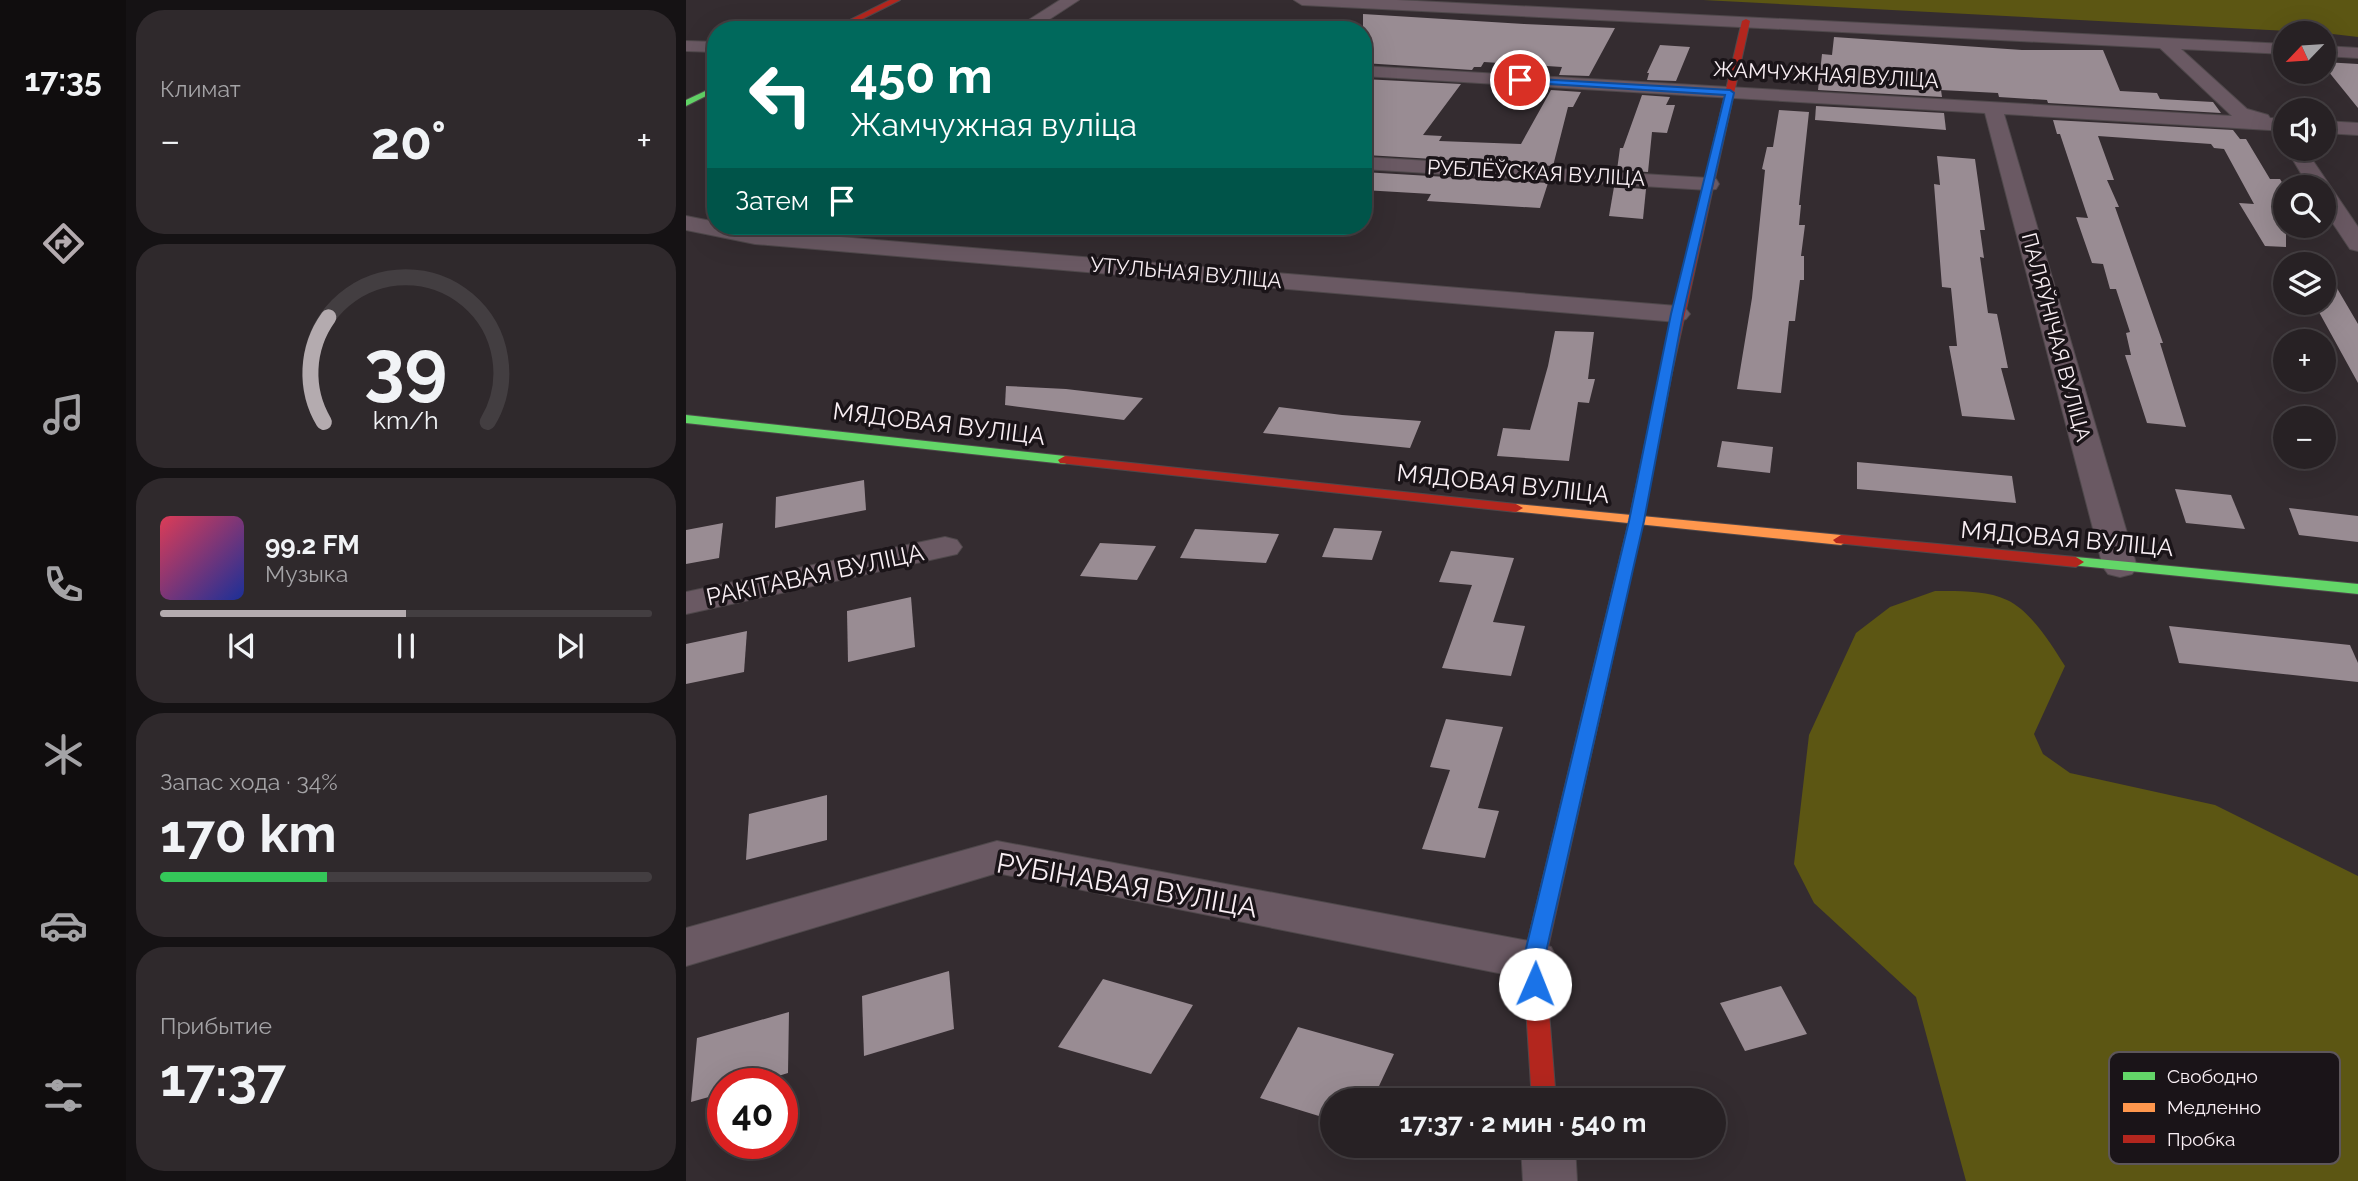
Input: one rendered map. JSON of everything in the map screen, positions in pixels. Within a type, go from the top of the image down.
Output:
[{"type":"street","points":[[853,21],[896,0]]},
{"type":"street","points":[[1036,21],[1071,0]]},
{"type":"street","points":[[1302,0],[2273,48]]},
{"type":"street","points":[[1543,1088],[1534,961],[1636,521],[1677,314],[1746,21]]},
{"type":"street","points":[[2164,42],[2240,113],[2273,125]]},
{"type":"street","points":[[686,46],[707,47]]},
{"type":"street","points":[[2336,52],[2358,53]]},
{"type":"street","name":"ЖАМЧУЖНАЯ ВУЛІЦА","points":[[1372,72],[2273,127]]},
{"type":"street","points":[[686,103],[707,92]]},
{"type":"street","name":"ПАЛЯЎНІЧАЯ ВУЛІЦА","points":[[1993,108],[2119,567]]},
{"type":"street","points":[[2336,128],[2358,129]]},
{"type":"street","name":"РУБЛЁЎСКАЯ ВУЛІЦА","points":[[1372,164],[1708,184]]},
{"type":"street","points":[[2336,210],[2358,243]]},
{"type":"street","name":"УТУЛЬНАЯ ВУЛІЦА","points":[[747,235],[1677,314]]},
{"type":"street","name":"МЯДОВАЯ ВУЛІЦА","points":[[686,418],[1636,521],[2358,589]]},
{"type":"street","name":"РАКІТАВАЯ ВУЛІЦА","points":[[686,603],[945,547]]},
{"type":"street","name":"РУБІНАВАЯ ВУЛІЦА","points":[[686,947],[996,857],[1534,961]]},
{"type":"street","points":[[1549,1158],[1550,1181]]},
{"type":"shaded area","points":[[1703,0],[2358,0],[2358,37],[2336,34],[2336,21],[2273,21],[2273,30]]},
{"type":"shaded area","points":[[1935,591],[1981,593],[2016,605],[2047,638],[2065,666],[2034,734],[2043,754],[2070,773],[2215,805],[2358,876],[2358,1181],[1966,1181],[1916,997],[1814,903],[1794,864],[1809,735],[1856,633],[1890,607]]},
{"type":"building","points":[[1363,14],[1615,28],[1589,76],[1559,75],[1562,67],[1484,62],[1481,67],[1474,67],[1472,70],[1372,64],[1372,21],[1363,21]]},
{"type":"building","points":[[1834,37],[2022,50],[2103,50],[2120,91],[2157,93],[2160,99],[2213,102],[2221,113],[2048,103],[2047,100],[1999,97],[1998,93],[1941,90],[1942,97],[1818,90],[1822,54],[1832,55]]},
{"type":"building","points":[[1660,45],[1690,47],[1676,81],[1647,80],[1647,73]]},
{"type":"building","points":[[2336,63],[2358,64],[2358,108],[2336,81]]},
{"type":"building","points":[[1372,79],[1461,84],[1423,135],[1442,136],[1439,141],[1521,144],[1551,90],[1581,92],[1573,107],[1568,107],[1553,166],[1372,155]]},
{"type":"building","points":[[1642,95],[1670,97],[1666,105],[1675,105],[1667,133],[1652,132],[1648,172],[1617,170],[1620,148],[1623,148]]},
{"type":"building","points":[[1816,106],[1944,113],[1946,130],[1815,120]]},
{"type":"building","points":[[1779,110],[1809,112],[1799,205],[1799,225],[1805,225],[1801,256],[1804,256],[1804,280],[1800,280],[1795,321],[1789,321],[1781,393],[1737,389],[1752,298],[1765,170],[1762,169],[1767,147],[1773,147]]},
{"type":"building","points":[[2053,120],[2233,130],[2240,139],[2246,139],[2270,179],[2273,179],[2273,238],[2286,238],[2286,247],[2265,246],[2239,203],[2254,204],[2224,149],[2214,148],[2211,144],[2098,136],[2114,180],[2107,180],[2119,207],[2115,207],[2163,343],[2160,343],[2186,427],[2147,423],[2125,355],[2131,355],[2126,333],[2130,332],[2116,289],[2110,289],[2103,264],[2092,263],[2076,217],[2088,218],[2060,134],[2057,134]]},
{"type":"building","points":[[1937,156],[1975,159],[1985,230],[1980,230],[1984,258],[1980,257],[1988,313],[1997,314],[2008,368],[2001,368],[2015,420],[1962,416],[1949,346],[1957,346],[1951,288],[1942,287],[1934,184],[1940,185]]},
{"type":"building","points":[[1372,173],[1548,183],[1540,208],[1427,201],[1431,194],[1372,191]]},
{"type":"building","points":[[1614,187],[1646,189],[1643,219],[1609,216]]},
{"type":"building","points":[[2336,286],[2358,324],[2358,383],[2336,343],[2336,329],[2328,329],[2321,315],[2336,315]]},
{"type":"building","points":[[1555,331],[1594,332],[1588,379],[1595,379],[1589,403],[1578,402],[1569,461],[1497,456],[1503,428],[1530,430]]},
{"type":"building","points":[[1006,386],[1066,389],[1143,398],[1124,420],[1005,405]]},
{"type":"building","points":[[1279,407],[1421,421],[1410,448],[1263,433]]},
{"type":"building","points":[[1722,441],[1773,447],[1770,473],[1717,467]]},
{"type":"building","points":[[1857,462],[2012,476],[2016,503],[1857,489]]},
{"type":"building","points":[[864,480],[866,510],[775,528],[776,497]]},
{"type":"building","points":[[2175,489],[2231,495],[2245,529],[2186,523]]},
{"type":"building","points":[[2289,508],[2358,516],[2358,542],[2299,535]]},
{"type":"building","points":[[723,523],[719,558],[686,564],[686,530]]},
{"type":"building","points":[[1334,528],[1382,531],[1372,560],[1322,557]]},
{"type":"building","points":[[1195,529],[1279,534],[1266,563],[1180,558]]},
{"type":"building","points":[[1100,543],[1156,546],[1137,580],[1080,576]]},
{"type":"building","points":[[1451,551],[1514,558],[1493,622],[1525,626],[1511,676],[1442,668],[1472,585],[1439,582]]},
{"type":"building","points":[[911,597],[915,647],[848,662],[847,611]]},
{"type":"building","points":[[2169,626],[2350,645],[2358,663],[2358,682],[2179,663]]},
{"type":"building","points":[[747,631],[744,672],[686,684],[686,644]]},
{"type":"building","points":[[1446,719],[1503,727],[1478,808],[1499,811],[1485,858],[1422,849],[1450,770],[1430,767]]},
{"type":"building","points":[[827,795],[827,840],[746,860],[749,814]]},
{"type":"building","points":[[949,971],[954,1029],[864,1056],[862,996]]},
{"type":"building","points":[[1103,979],[1193,1005],[1151,1074],[1058,1047]]},
{"type":"building","points":[[1781,986],[1807,1034],[1745,1051],[1720,1003]]},
{"type":"building","points":[[789,1012],[788,1068],[707,1068],[707,1098],[691,1102],[697,1038]]},
{"type":"building","points":[[1298,1027],[1394,1054],[1378,1088],[1320,1088],[1320,1116],[1260,1098]]},
{"type":"traffic: fast","points":[[686,103],[707,92]]},
{"type":"traffic: fast","points":[[1590,719],[1636,521],[1665,377]]},
{"type":"traffic: fast","points":[[686,419],[1065,460]]},
{"type":"traffic: fast","points":[[2076,562],[2358,589]]},
{"type":"traffic: slow","points":[[1516,508],[1841,540]]},
{"type":"traffic: jam","points":[[853,21],[896,0]]},
{"type":"traffic: jam","points":[[1665,377],[1746,21]]},
{"type":"traffic: jam","points":[[1065,460],[1516,508]]},
{"type":"traffic: jam","points":[[1841,540],[2076,562]]},
{"type":"traffic: jam","points":[[1543,1088],[1534,961],[1590,719]]},
{"type":"route","points":[[1520,80],[1730,93],[1677,314],[1636,521],[1534,961],[1535,984]]}]
